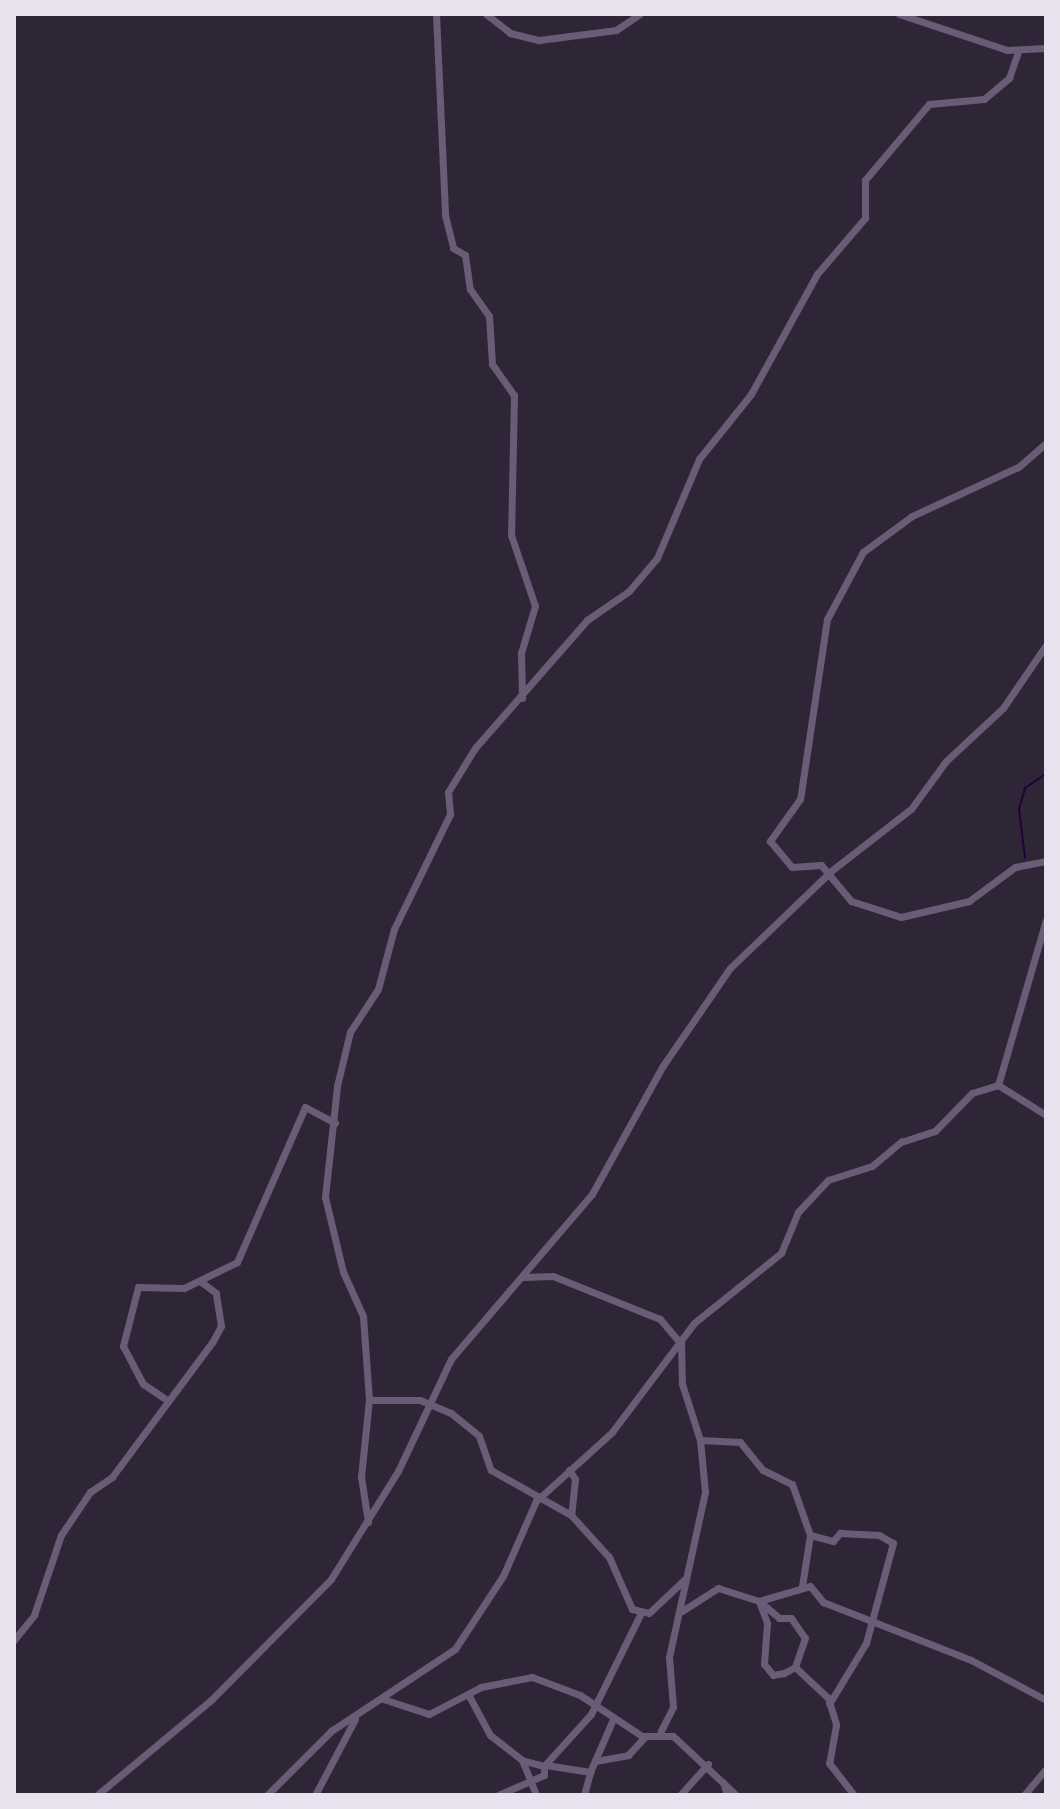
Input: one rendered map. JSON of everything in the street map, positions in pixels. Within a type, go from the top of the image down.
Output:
[{"type":"street","points":[[436,14],[445,215],[452,246],[467,262],[468,286],[489,316],[492,364],[514,395],[511,535],[535,606],[521,653],[522,698]]},
{"type":"street","points":[[486,14],[510,33],[539,40],[611,32],[640,14]]},
{"type":"street","points":[[899,14],[1018,52],[1046,48]]},
{"type":"street","points":[[368,1522],[361,1477],[369,1400],[363,1316],[343,1272],[325,1197],[350,1032],[378,989],[394,929],[450,814],[448,792],[475,748],[522,698],[587,620],[629,591],[659,555],[699,459],[751,394],[817,274],[865,218],[865,180],[929,104],[984,99],[1009,78],[1018,52]]},
{"type":"street","points":[[1046,443],[1018,467],[885,532],[836,594],[800,799],[770,841],[795,869],[815,864],[831,871],[851,901],[870,901],[876,914],[901,917],[969,901],[1015,867],[1046,861]]},
{"type":"street","points":[[97,1795],[162,1744],[310,1603],[368,1522],[466,1337],[522,1277],[599,1185],[662,1067],[730,968],[831,871],[911,809],[946,761],[1003,708],[1046,645]]},
{"type":"street","points":[[998,1085],[1046,920]]},
{"type":"street","points":[[267,1795],[300,1758],[455,1649],[503,1576],[539,1497],[612,1432],[694,1323],[781,1253],[798,1212],[828,1180],[872,1166],[901,1142],[935,1131],[972,1093],[998,1085],[1046,1115]]},
{"type":"street","points":[[164,1398],[143,1384],[123,1346],[138,1287],[184,1288],[237,1262],[305,1107],[335,1123]]},
{"type":"street","points":[[522,1277],[553,1276],[660,1319],[681,1344],[682,1384],[700,1440],[705,1492],[685,1579],[682,1611],[669,1657],[673,1707],[661,1731],[645,1737],[628,1755],[595,1761]]},
{"type":"street","points":[[14,1640],[34,1615],[61,1535],[221,1326],[216,1293],[200,1281]]},
{"type":"street","points":[[369,1400],[430,1401],[479,1436],[491,1470],[571,1515],[609,1557],[614,1581],[640,1615]]},
{"type":"street","points":[[700,1440],[740,1442],[763,1470],[788,1479],[810,1535],[802,1586]]},
{"type":"street","points":[[569,1470],[575,1479],[571,1515]]},
{"type":"street","points":[[810,1535],[891,1538],[873,1620],[829,1704]]},
{"type":"street","points":[[498,1795],[535,1780],[596,1705],[640,1615],[685,1579]]},
{"type":"street","points":[[759,1601],[802,1586],[1046,1700]]},
{"type":"street","points":[[682,1611],[718,1588],[759,1601],[801,1630],[795,1667]]},
{"type":"street","points":[[759,1601],[766,1670],[773,1675],[795,1667]]},
{"type":"street","points":[[795,1667],[829,1704],[836,1725],[829,1763],[852,1794]]},
{"type":"street","points":[[383,1699],[429,1714],[468,1694],[532,1677],[596,1705],[613,1719],[645,1737]]},
{"type":"street","points":[[468,1694],[490,1735],[522,1760],[535,1780],[536,1795]]},
{"type":"street","points":[[315,1795],[356,1717]]},
{"type":"street","points":[[584,1795],[587,1775],[613,1719]]},
{"type":"street","points":[[661,1731],[708,1764],[736,1795]]},
{"type":"street","points":[[522,1760],[587,1775]]},
{"type":"street","points":[[680,1795],[708,1764]]},
{"type":"street","points":[[1024,1795],[1046,1769]]},
{"type":"street","points":[[723,1782],[727,1795]]},
{"type":"waterway","points":[[1025,858],[1019,809],[1025,788],[1046,774]]}]
